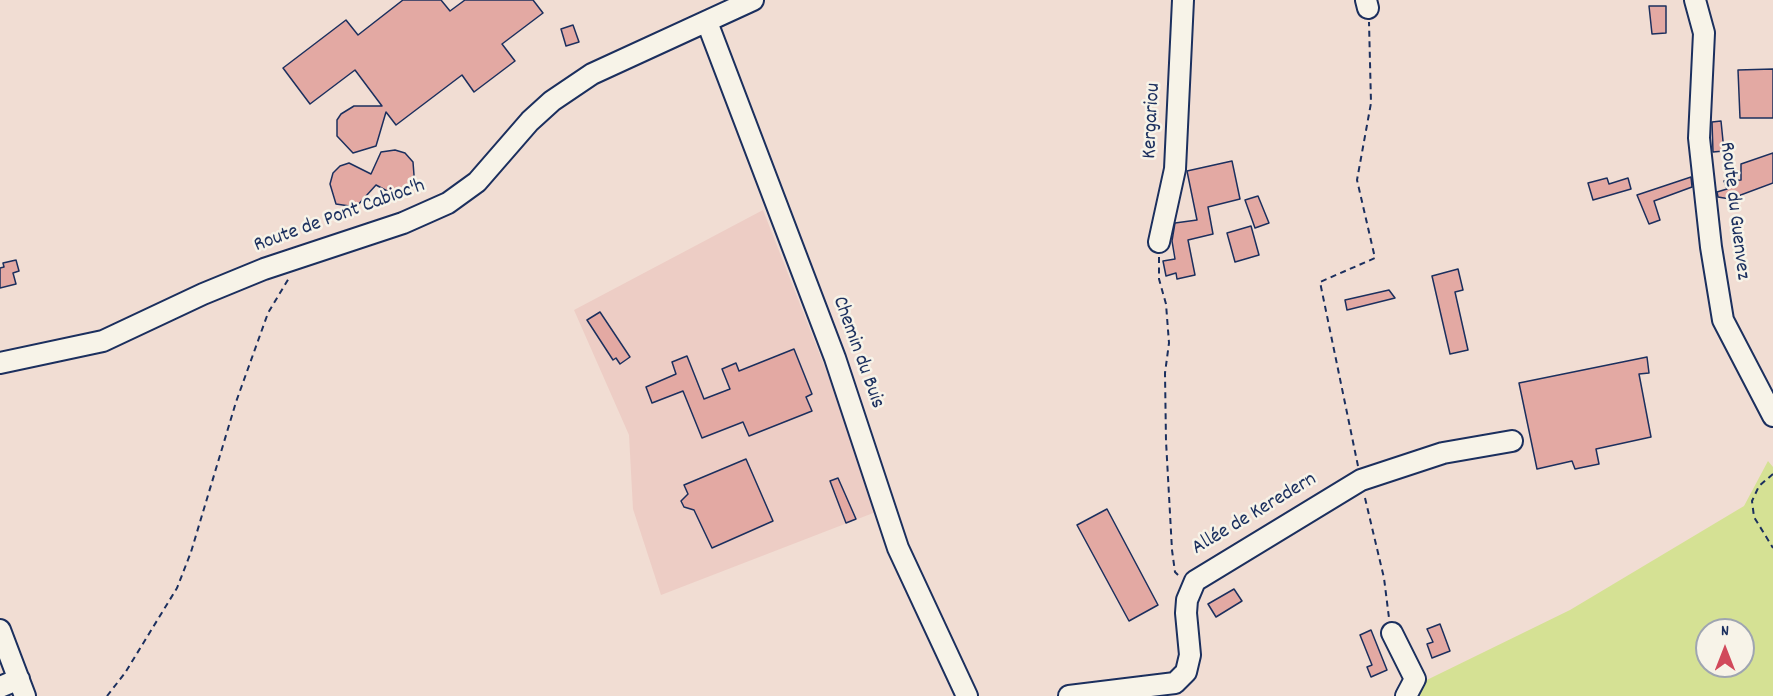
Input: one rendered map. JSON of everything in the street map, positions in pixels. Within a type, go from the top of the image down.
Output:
[{"type":"street","name":"Route de Pont Cabioc'h","points":[[0,363],[103,341],[203,294],[291,259],[403,223],[448,203],[477,182],[530,121],[552,101],[592,74],[753,0]]},
{"type":"street","name":"Kergariou","points":[[1160,242],[1175,169],[1183,0]]},
{"type":"street","name":"Route du Guenvez","points":[[1695,0],[1704,33],[1699,138],[1711,248],[1723,320],[1773,416]]},
{"type":"street","name":"Chemin du Buis","points":[[707,22],[835,358],[898,548],[967,696]]},
{"type":"street","name":"Allée de Keredern","points":[[1070,696],[1175,683],[1186,672],[1190,655],[1186,613],[1190,590],[1202,574],[1361,480],[1443,453],[1512,441]]},
{"type":"street","points":[[0,630],[22,687],[0,687]]},
{"type":"street","points":[[1392,633],[1415,680],[1406,696]]},
{"type":"path","points":[[1367,4],[1371,104],[1357,180],[1375,258],[1320,282],[1384,578],[1392,633]]},
{"type":"path","points":[[1160,242],[1159,279],[1166,304],[1168,342],[1165,373],[1166,441],[1172,550],[1175,572],[1190,590]]},
{"type":"path","points":[[107,696],[125,673],[177,588],[197,533],[236,402],[268,313],[292,275],[291,259]]},
{"type":"path","points":[[1773,474],[1759,486],[1752,501],[1754,517],[1773,548]]},
{"type":"shaded area","points":[[763,210],[881,510],[661,595],[633,509],[629,435],[574,310]]},
{"type":"green space","points":[[1768,461],[1773,467],[1773,696],[1394,696],[1570,610],[1744,506]]},
{"type":"building","points":[[403,0],[441,0],[450,11],[465,0],[533,0],[543,13],[502,44],[515,61],[474,92],[462,75],[396,125],[386,112],[376,146],[353,153],[337,136],[337,120],[341,114],[354,106],[382,106],[355,70],[310,104],[283,68],[346,20],[358,35]]},
{"type":"building","points":[[1649,6],[1666,6],[1666,33],[1652,34]]},
{"type":"building","points":[[573,25],[579,42],[566,46],[561,29]]},
{"type":"building","points":[[1773,69],[1773,118],[1740,118],[1738,70]]},
{"type":"building","points":[[1721,121],[1724,151],[1713,152],[1712,122]]},
{"type":"building","points":[[395,150],[405,153],[413,162],[414,175],[408,186],[400,192],[389,192],[376,185],[356,207],[336,204],[330,184],[333,173],[340,166],[349,163],[371,174],[381,152]]},
{"type":"building","points":[[1773,153],[1773,183],[1730,199],[1718,197],[1717,192],[1727,189],[1724,181],[1741,180],[1741,164]]},
{"type":"building","points":[[1232,161],[1240,199],[1208,207],[1213,234],[1188,240],[1195,275],[1177,279],[1176,273],[1166,276],[1163,261],[1175,259],[1172,241],[1175,223],[1197,220],[1187,171]]},
{"type":"building","points":[[1691,177],[1692,187],[1654,201],[1660,220],[1649,224],[1637,195]]},
{"type":"building","points":[[1607,178],[1609,184],[1628,178],[1631,189],[1593,200],[1588,183]]},
{"type":"building","points":[[1258,196],[1269,223],[1255,228],[1245,200]]},
{"type":"building","points":[[1251,226],[1259,255],[1235,262],[1227,233]]},
{"type":"building","points":[[16,260],[19,271],[13,273],[16,284],[0,288],[0,268],[4,267],[3,263]]},
{"type":"building","points":[[1458,269],[1463,290],[1455,292],[1468,350],[1450,354],[1432,276]]},
{"type":"building","points":[[1389,290],[1395,298],[1347,310],[1345,300]]},
{"type":"building","points":[[600,312],[630,357],[620,364],[616,358],[613,360],[587,320]]},
{"type":"building","points":[[794,349],[812,394],[806,397],[812,411],[749,436],[743,422],[702,438],[683,391],[652,403],[646,387],[676,374],[672,362],[687,356],[704,399],[730,389],[722,369],[736,363],[739,371]]},
{"type":"building","points":[[1647,357],[1649,373],[1639,374],[1651,437],[1596,449],[1599,464],[1575,469],[1572,461],[1537,469],[1519,383]]},
{"type":"building","points":[[746,459],[773,521],[712,548],[694,510],[684,507],[681,501],[688,494],[684,485]]},
{"type":"building","points":[[838,478],[856,519],[846,523],[830,481]]},
{"type":"building","points":[[1107,509],[1158,605],[1129,621],[1077,525]]},
{"type":"building","points":[[1234,589],[1242,601],[1216,617],[1208,604]]},
{"type":"building","points":[[1440,624],[1450,651],[1432,658],[1427,644],[1433,642],[1427,629]]},
{"type":"building","points":[[1371,630],[1387,670],[1371,677],[1367,667],[1372,665],[1360,635]]}]
